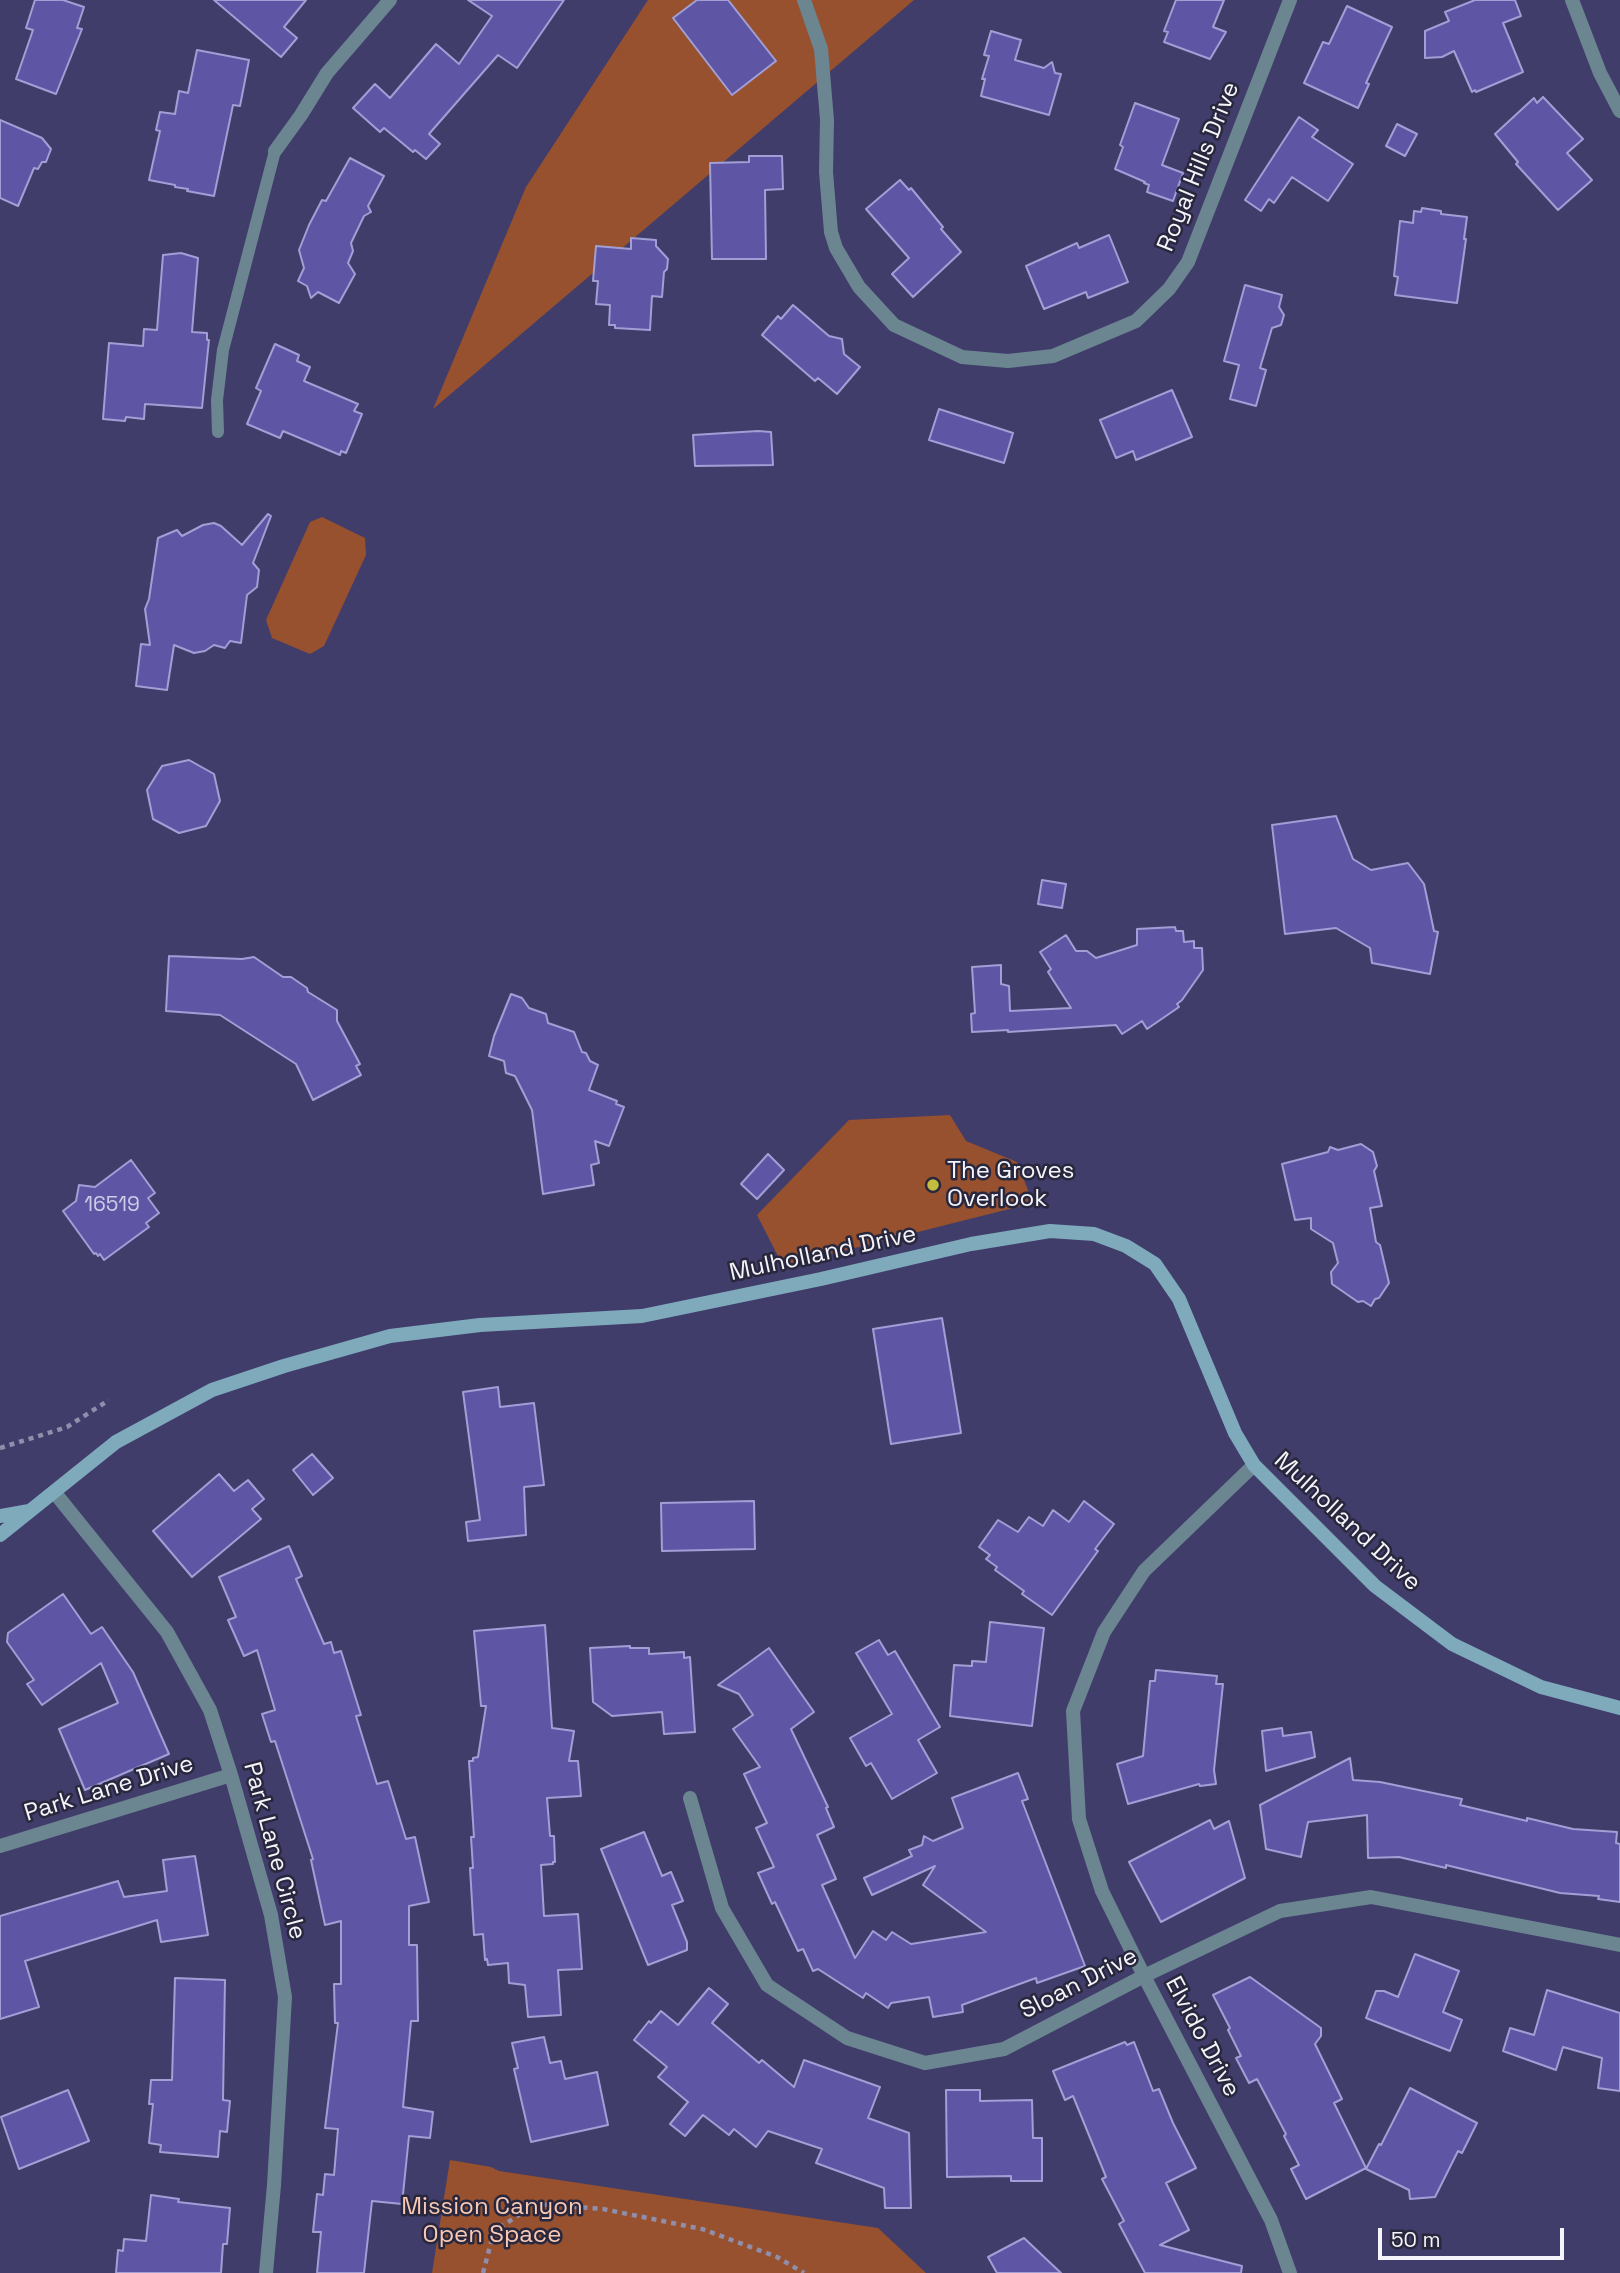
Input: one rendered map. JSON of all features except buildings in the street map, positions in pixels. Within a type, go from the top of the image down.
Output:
[{"type":"main road","name":"Mulholland Drive","points":[[0,1535],[116,1443],[212,1390],[390,1336],[480,1325],[642,1316],[821,1279],[971,1244],[1050,1231],[1094,1234],[1126,1246],[1155,1264],[1179,1299],[1235,1433],[1254,1465],[1375,1586],[1452,1644],[1541,1687],[1620,1707]]},
{"type":"main road","points":[[0,1516],[30,1511]]},
{"type":"street","points":[[275,151],[327,73],[390,0]]},
{"type":"street","name":"Royal Hills Drive","points":[[804,0],[821,49],[826,85],[827,184],[831,232],[836,248],[859,287],[894,325],[962,357],[1008,361],[1054,356],[1136,321],[1169,289],[1188,262],[1290,0]]},
{"type":"street","points":[[1572,0],[1600,73],[1620,111]]},
{"type":"street","name":"Elvido Drive","points":[[1254,1465],[1144,1571],[1104,1632],[1073,1711],[1079,1819],[1102,1891],[1271,2220],[1290,2273]]},
{"type":"street","name":"Park Lane Circle","points":[[55,1493],[167,1632],[210,1710],[232,1775],[271,1915],[285,1997],[266,2273]]},
{"type":"street","name":"Park Lane Drive","points":[[0,1846],[232,1775]]},
{"type":"street","name":"Sloan Drive","points":[[690,1798],[722,1909],[767,1985],[847,2038],[925,2063],[1004,2049],[1144,1976],[1280,1910],[1371,1897],[1620,1945]]},
{"type":"lane","points":[[218,432],[217,400],[223,350],[275,151]]},
{"type":"path","points":[[0,1448],[67,1427],[110,1400]]},
{"type":"path","points":[[483,2273],[494,2231],[536,2203],[603,2209],[702,2229],[777,2257],[804,2273]]},
{"type":"green space","points":[[648,0],[914,0],[433,409],[526,187]]},
{"type":"green space","points":[[322,517],[365,538],[366,555],[324,646],[310,654],[272,638],[266,620],[310,522]]},
{"type":"green space","points":[[950,1115],[966,1141],[1017,1162],[1033,1203],[783,1266],[757,1215],[849,1120]]},
{"type":"green space","name":"Mission Canyon Open Space","points":[[450,2160],[491,2167],[499,2171],[878,2228],[926,2273],[432,2273]]},
{"type":"place","name":"The Groves Overlook","points":[[933,1185]]}]
